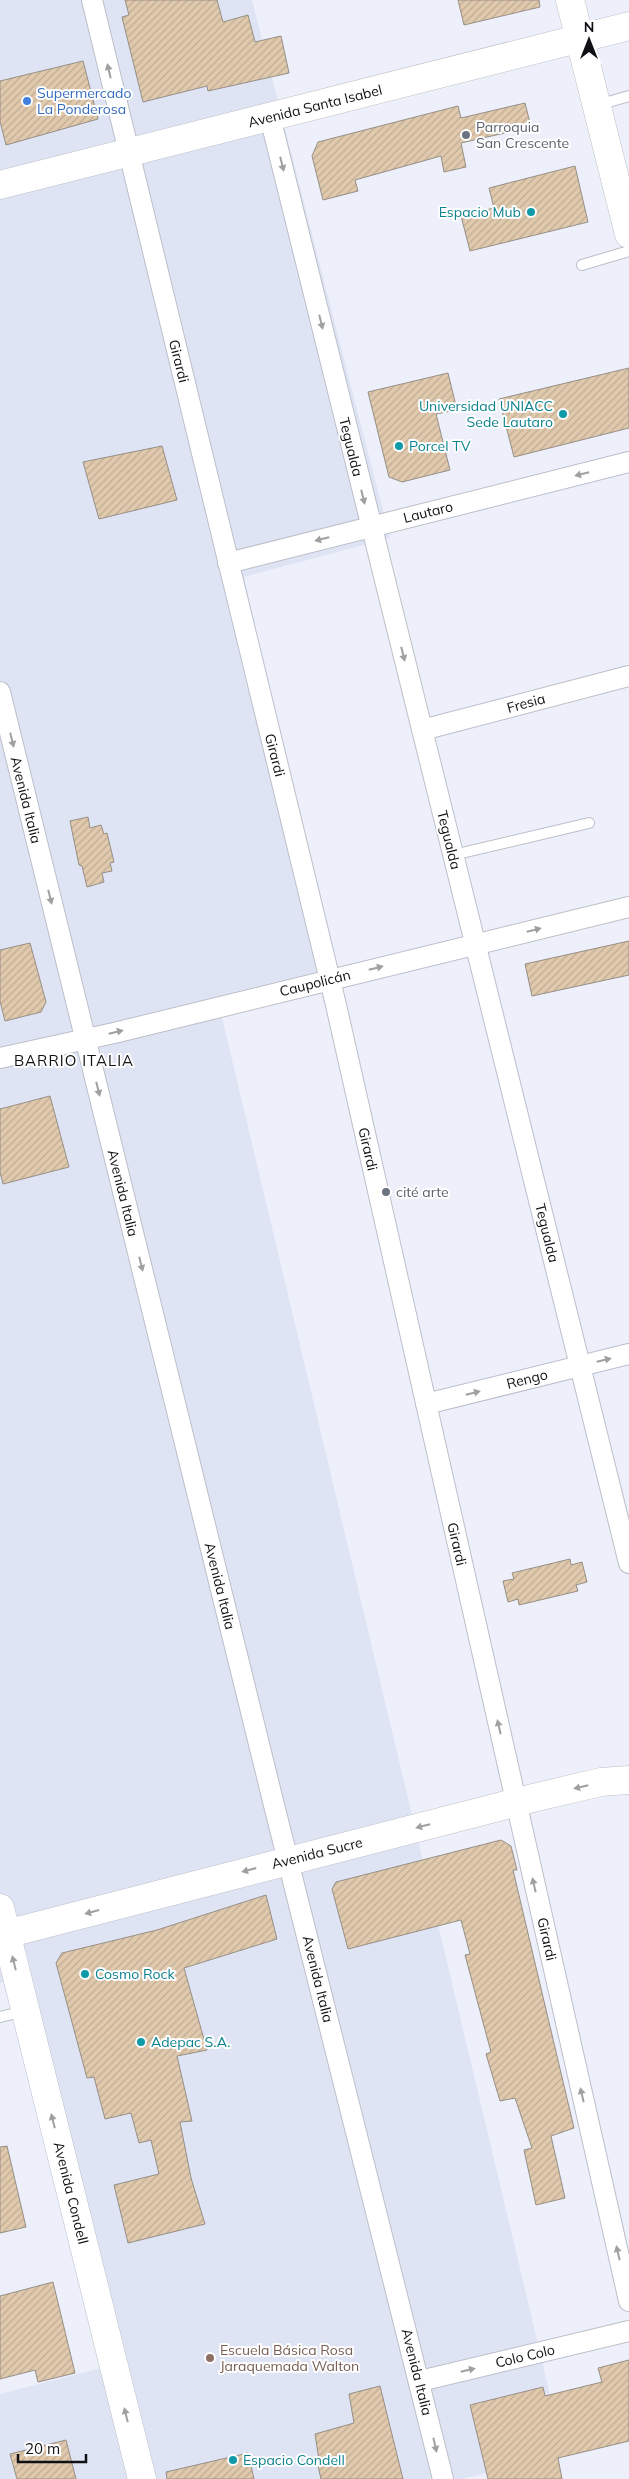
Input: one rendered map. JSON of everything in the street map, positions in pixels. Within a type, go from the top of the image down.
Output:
[{"type":"street","name":"Girardi","points":[[92,0],[330,980],[629,2301]]},
{"type":"street","points":[[570,0],[597,106],[622,181],[629,234]]},
{"type":"street","name":"Avenida Santa Isabel","points":[[0,185],[629,26]]},
{"type":"street","name":"Tegualda","points":[[270,117],[629,1563]]},
{"type":"street","name":"Lautaro","points":[[228,563],[629,462]]},
{"type":"street","name":"Fresia","points":[[422,730],[629,676]]},
{"type":"street","name":"Avenida Italia","points":[[0,692],[288,1860],[443,2479]]},
{"type":"street","name":"Caupolicán","points":[[0,1058],[629,907]]},
{"type":"street","name":"Rengo","points":[[426,1404],[629,1354]]},
{"type":"street","name":"Avenida Sucre","points":[[3,1921],[288,1860],[516,1802],[625,1778]]},
{"type":"street","name":"Avenida Condell","points":[[3,1921],[13,2014],[142,2479]]},
{"type":"street","name":"Colo Colo","points":[[420,2381],[629,2332]]},
{"type":"lane","points":[[597,106],[629,97]]},
{"type":"lane","points":[[582,265],[629,251]]},
{"type":"lane","points":[[453,854],[590,823]]},
{"type":"shaded area","points":[[0,0],[252,0],[390,538],[244,577],[330,978],[219,1005],[564,2453],[462,2479],[0,2479],[0,2394],[109,2366],[20,1977],[0,1983]]},
{"type":"building","points":[[125,0],[217,0],[223,22],[248,15],[255,42],[281,36],[289,73],[208,91],[207,86],[143,102],[122,17],[129,15]]},
{"type":"building","points":[[458,0],[539,0],[540,7],[464,25]]},
{"type":"building","points":[[83,61],[98,119],[6,145],[0,121],[0,81]]},
{"type":"building","points":[[525,103],[531,127],[461,143],[466,167],[444,172],[441,156],[355,180],[358,191],[323,200],[312,156],[318,142],[458,106],[461,118]]},
{"type":"building","name":"Espacio Mub","points":[[575,166],[588,222],[470,251],[461,216],[494,208],[489,188]]},
{"type":"building","points":[[629,368],[629,428],[514,457],[499,399]]},
{"type":"building","points":[[448,373],[457,410],[436,414],[450,470],[402,482],[389,477],[368,392]]},
{"type":"building","points":[[162,446],[177,500],[99,519],[83,462]]},
{"type":"building","points":[[88,817],[90,828],[101,825],[104,834],[107,833],[114,862],[110,863],[112,871],[102,873],[104,882],[87,887],[82,866],[79,865],[70,821]]},
{"type":"building","points":[[629,941],[629,975],[532,996],[525,964]]},
{"type":"building","points":[[30,943],[46,1002],[41,1012],[5,1021],[0,1001],[0,950]]},
{"type":"building","points":[[50,1096],[69,1167],[3,1184],[0,1172],[0,1109]]},
{"type":"building","points":[[570,1559],[571,1565],[582,1562],[587,1582],[576,1585],[578,1591],[519,1605],[518,1599],[508,1602],[503,1581],[514,1579],[512,1573]]},
{"type":"building","points":[[501,1840],[511,1846],[517,1870],[513,1870],[574,2128],[551,2136],[565,2198],[536,2205],[524,2150],[532,2148],[515,2098],[500,2101],[486,2054],[491,2052],[465,1955],[470,1954],[461,1920],[348,1949],[332,1889],[336,1882]]},
{"type":"building","points":[[266,1895],[277,1939],[184,1968],[207,2050],[177,2056],[192,2121],[180,2122],[191,2178],[205,2224],[128,2243],[114,2185],[159,2174],[151,2140],[139,2143],[131,2113],[105,2119],[94,2077],[87,2078],[56,1963],[62,1953],[157,1930]]},
{"type":"building","points":[[7,2146],[26,2227],[0,2233],[0,2147]]},
{"type":"building","points":[[53,2282],[75,2373],[38,2382],[35,2370],[0,2379],[0,2296]]},
{"type":"building","points":[[629,2360],[629,2441],[558,2458],[562,2479],[488,2479],[470,2405],[543,2387],[545,2396],[602,2382],[598,2368]]},
{"type":"building","points":[[380,2386],[403,2479],[321,2479],[317,2461],[319,2460],[315,2434],[354,2423],[349,2394]]},
{"type":"building","points":[[66,2440],[76,2479],[17,2479],[10,2454]]},
{"type":"building","name":"Espacio Condell","points":[[248,2453],[254,2479],[167,2479],[166,2472]]},
{"type":"place","name":"Supermercado La Ponderosa","points":[[27,101]]},
{"type":"place","name":"Parroquia San Crescente","points":[[466,135]]},
{"type":"place","name":"Espacio Mub","points":[[531,212]]},
{"type":"place","name":"Universidad UNIACC Sede Lautaro","points":[[563,414]]},
{"type":"place","name":"Porcel TV","points":[[399,446]]},
{"type":"place","name":"cité arte","points":[[386,1192]]},
{"type":"place","name":"Cosmo Rock","points":[[85,1974]]},
{"type":"place","name":"Adepac S.A.","points":[[141,2042]]},
{"type":"place","name":"Escuela Básica Rosa Jaraquemada Walton","points":[[210,2358]]},
{"type":"place","name":"Espacio Condell","points":[[233,2460]]},
{"type":"district","name":"BARRIO ITALIA","points":[[74,1060]]}]
